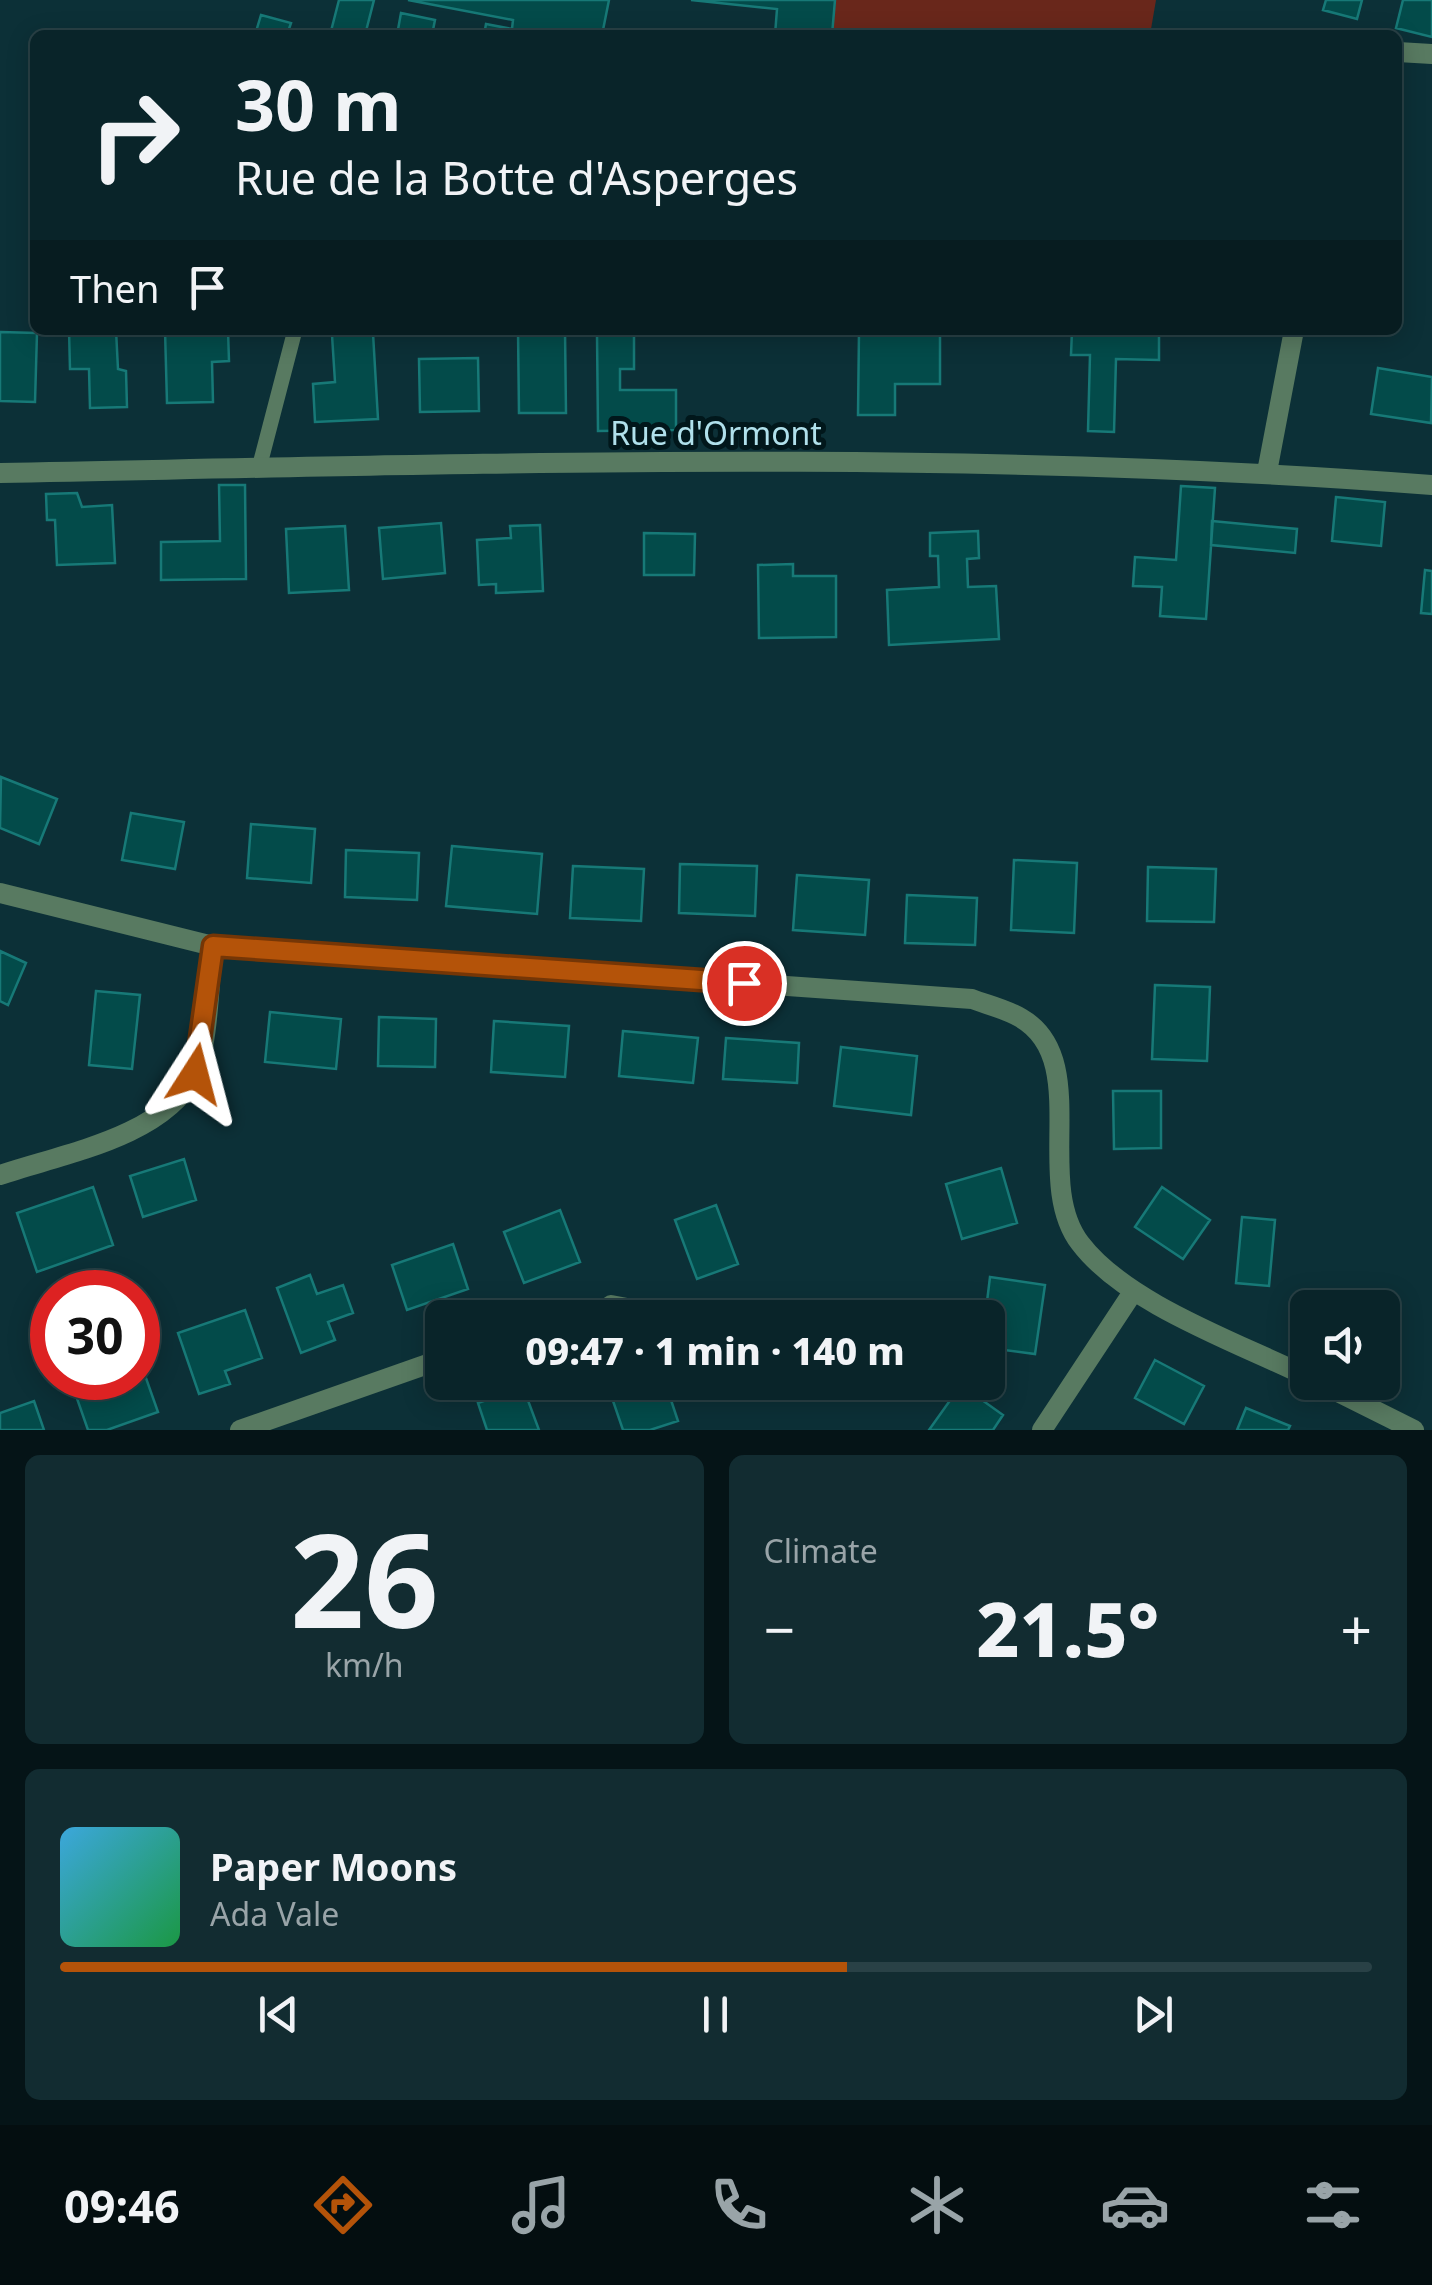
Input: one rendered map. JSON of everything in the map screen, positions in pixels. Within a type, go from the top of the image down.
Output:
[{"type":"street","points":[[1402,52],[1432,54]]},
{"type":"street","points":[[1267,472],[1293,335]]},
{"type":"street","name":"Rue d'Ormont","points":[[0,473],[1028,464],[1267,472],[1432,485]]},
{"type":"street","points":[[0,893],[213,946],[972,999],[1004,1010],[1040,1033],[1058,1075],[1056,1173],[1068,1223],[1102,1268],[1133,1292],[1290,1368]]},
{"type":"street","points":[[0,1176],[149,1124],[174,1102],[195,1074],[213,946]]},
{"type":"street","points":[[1042,1430],[1133,1292]]},
{"type":"street","points":[[240,1430],[425,1365]]},
{"type":"street","points":[[1354,1400],[1414,1430]]},
{"type":"lane","points":[[260,468],[294,335]]},
{"type":"shaded area","points":[[836,0],[1156,0],[1151,30],[833,30]]},
{"type":"building","points":[[339,0],[374,0],[366,30],[331,30]]},
{"type":"building","points":[[408,0],[609,0],[603,30],[485,30],[486,24],[512,29],[513,20]]},
{"type":"building","points":[[691,0],[835,0],[832,30],[775,30],[777,9]]},
{"type":"building","points":[[1326,0],[1362,0],[1357,19],[1323,10]]},
{"type":"building","points":[[1403,0],[1432,0],[1432,37],[1396,28]]},
{"type":"building","points":[[401,13],[435,20],[433,30],[398,30]]},
{"type":"building","points":[[261,15],[291,23],[289,30],[256,30]]},
{"type":"building","points":[[0,332],[37,335],[35,402],[0,401]]},
{"type":"building","points":[[69,335],[116,335],[118,369],[126,371],[127,407],[90,408],[89,369],[70,369]]},
{"type":"building","points":[[165,335],[228,335],[229,361],[212,362],[213,402],[167,403]]},
{"type":"building","points":[[332,335],[373,335],[378,419],[315,422],[313,384],[335,382]]},
{"type":"building","points":[[518,335],[565,335],[566,413],[519,413]]},
{"type":"building","points":[[597,335],[634,335],[634,369],[620,369],[620,390],[676,390],[676,430],[598,431]]},
{"type":"building","points":[[859,335],[940,335],[940,384],[895,384],[895,415],[858,415]]},
{"type":"building","points":[[1072,335],[1159,335],[1159,360],[1116,359],[1114,432],[1088,431],[1090,355],[1071,355]]},
{"type":"building","points":[[478,358],[479,411],[420,412],[419,359]]},
{"type":"building","points":[[1378,368],[1432,377],[1431,423],[1371,414]]},
{"type":"building","points":[[219,485],[245,485],[246,579],[161,580],[161,542],[220,541]]},
{"type":"building","points":[[1181,486],[1215,488],[1206,619],[1160,616],[1162,587],[1133,586],[1135,557],[1176,560]]},
{"type":"building","points":[[77,493],[82,507],[112,505],[115,563],[57,565],[55,520],[47,520],[46,494]]},
{"type":"building","points":[[1336,497],[1385,502],[1381,546],[1332,541]]},
{"type":"building","points":[[1212,521],[1297,529],[1295,553],[1211,545]]},
{"type":"building","points":[[441,523],[445,573],[383,579],[379,528]]},
{"type":"building","points":[[540,525],[543,591],[496,593],[496,584],[479,585],[477,540],[511,538],[510,526]]},
{"type":"building","points":[[345,526],[349,590],[289,593],[286,529]]},
{"type":"building","points":[[978,531],[979,558],[967,559],[968,587],[996,586],[999,639],[889,645],[887,590],[939,587],[938,556],[930,556],[930,533]]},
{"type":"building","points":[[644,533],[695,534],[694,575],[644,575]]},
{"type":"building","points":[[793,564],[793,576],[836,576],[836,637],[759,638],[758,565]]},
{"type":"building","points":[[1425,570],[1432,571],[1432,614],[1421,613]]},
{"type":"building","points":[[1,777],[57,799],[39,844],[0,828]]},
{"type":"building","points":[[131,813],[184,822],[175,869],[122,860]]},
{"type":"building","points":[[251,824],[315,829],[311,883],[247,878]]},
{"type":"building","points":[[452,846],[542,854],[537,914],[446,906]]},
{"type":"building","points":[[346,850],[419,853],[417,900],[345,897]]},
{"type":"building","points":[[1014,860],[1077,863],[1074,933],[1011,930]]},
{"type":"building","points":[[680,864],[757,866],[755,916],[679,913]]},
{"type":"building","points":[[573,866],[644,869],[641,921],[570,918]]},
{"type":"building","points":[[1148,867],[1216,869],[1214,922],[1147,921]]},
{"type":"building","points":[[797,875],[869,880],[865,935],[793,930]]},
{"type":"building","points":[[907,895],[977,898],[975,945],[905,943]]},
{"type":"building","points":[[0,951],[26,963],[8,1005],[0,1001]]},
{"type":"building","points":[[1155,985],[1210,987],[1207,1061],[1152,1059]]},
{"type":"building","points":[[96,991],[140,995],[132,1069],[89,1065]]},
{"type":"building","points":[[270,1012],[341,1019],[336,1069],[265,1062]]},
{"type":"building","points":[[379,1017],[436,1019],[435,1067],[378,1066]]},
{"type":"building","points":[[494,1021],[569,1026],[565,1077],[491,1072]]},
{"type":"building","points":[[623,1031],[698,1038],[693,1083],[619,1076]]},
{"type":"building","points":[[726,1038],[799,1043],[797,1083],[723,1079]]},
{"type":"building","points":[[841,1047],[917,1056],[911,1115],[834,1106]]},
{"type":"building","points":[[1113,1091],[1161,1091],[1161,1148],[1114,1149]]},
{"type":"building","points":[[184,1159],[196,1200],[143,1217],[130,1176]]},
{"type":"building","points":[[1001,1168],[1017,1223],[962,1239],[946,1184]]},
{"type":"building","points":[[93,1187],[113,1245],[36,1270],[17,1213]]},
{"type":"building","points":[[1162,1187],[1210,1220],[1183,1259],[1135,1227]]},
{"type":"building","points":[[716,1205],[738,1264],[697,1279],[675,1220]]},
{"type":"building","points":[[560,1210],[580,1262],[524,1283],[504,1232]]},
{"type":"building","points":[[1242,1217],[1275,1220],[1269,1286],[1236,1283]]},
{"type":"building","points":[[453,1244],[468,1289],[425,1300],[425,1304],[407,1310],[392,1265]]},
{"type":"building","points":[[310,1275],[317,1294],[343,1285],[353,1313],[328,1322],[335,1340],[301,1353],[277,1288]]},
{"type":"building","points":[[990,1277],[1045,1285],[1035,1354],[1005,1350],[1005,1300],[987,1300]]},
{"type":"building","points":[[245,1310],[262,1358],[225,1371],[230,1384],[199,1394],[178,1333]]},
{"type":"building","points":[[1155,1360],[1204,1386],[1184,1424],[1135,1398]]},
{"type":"building","points":[[78,1400],[154,1400],[158,1412],[107,1430],[88,1430]]},
{"type":"building","points":[[528,1400],[539,1430],[487,1430],[478,1403]]},
{"type":"building","points":[[613,1400],[671,1400],[678,1421],[650,1430],[623,1430]]},
{"type":"building","points":[[950,1400],[982,1400],[1003,1415],[993,1430],[929,1430]]},
{"type":"building","points":[[34,1401],[44,1430],[0,1430],[0,1413]]},
{"type":"building","points":[[1246,1408],[1290,1426],[1288,1430],[1237,1430]]},
{"type":"route","points":[[195,1074],[213,946],[744,983]]}]
